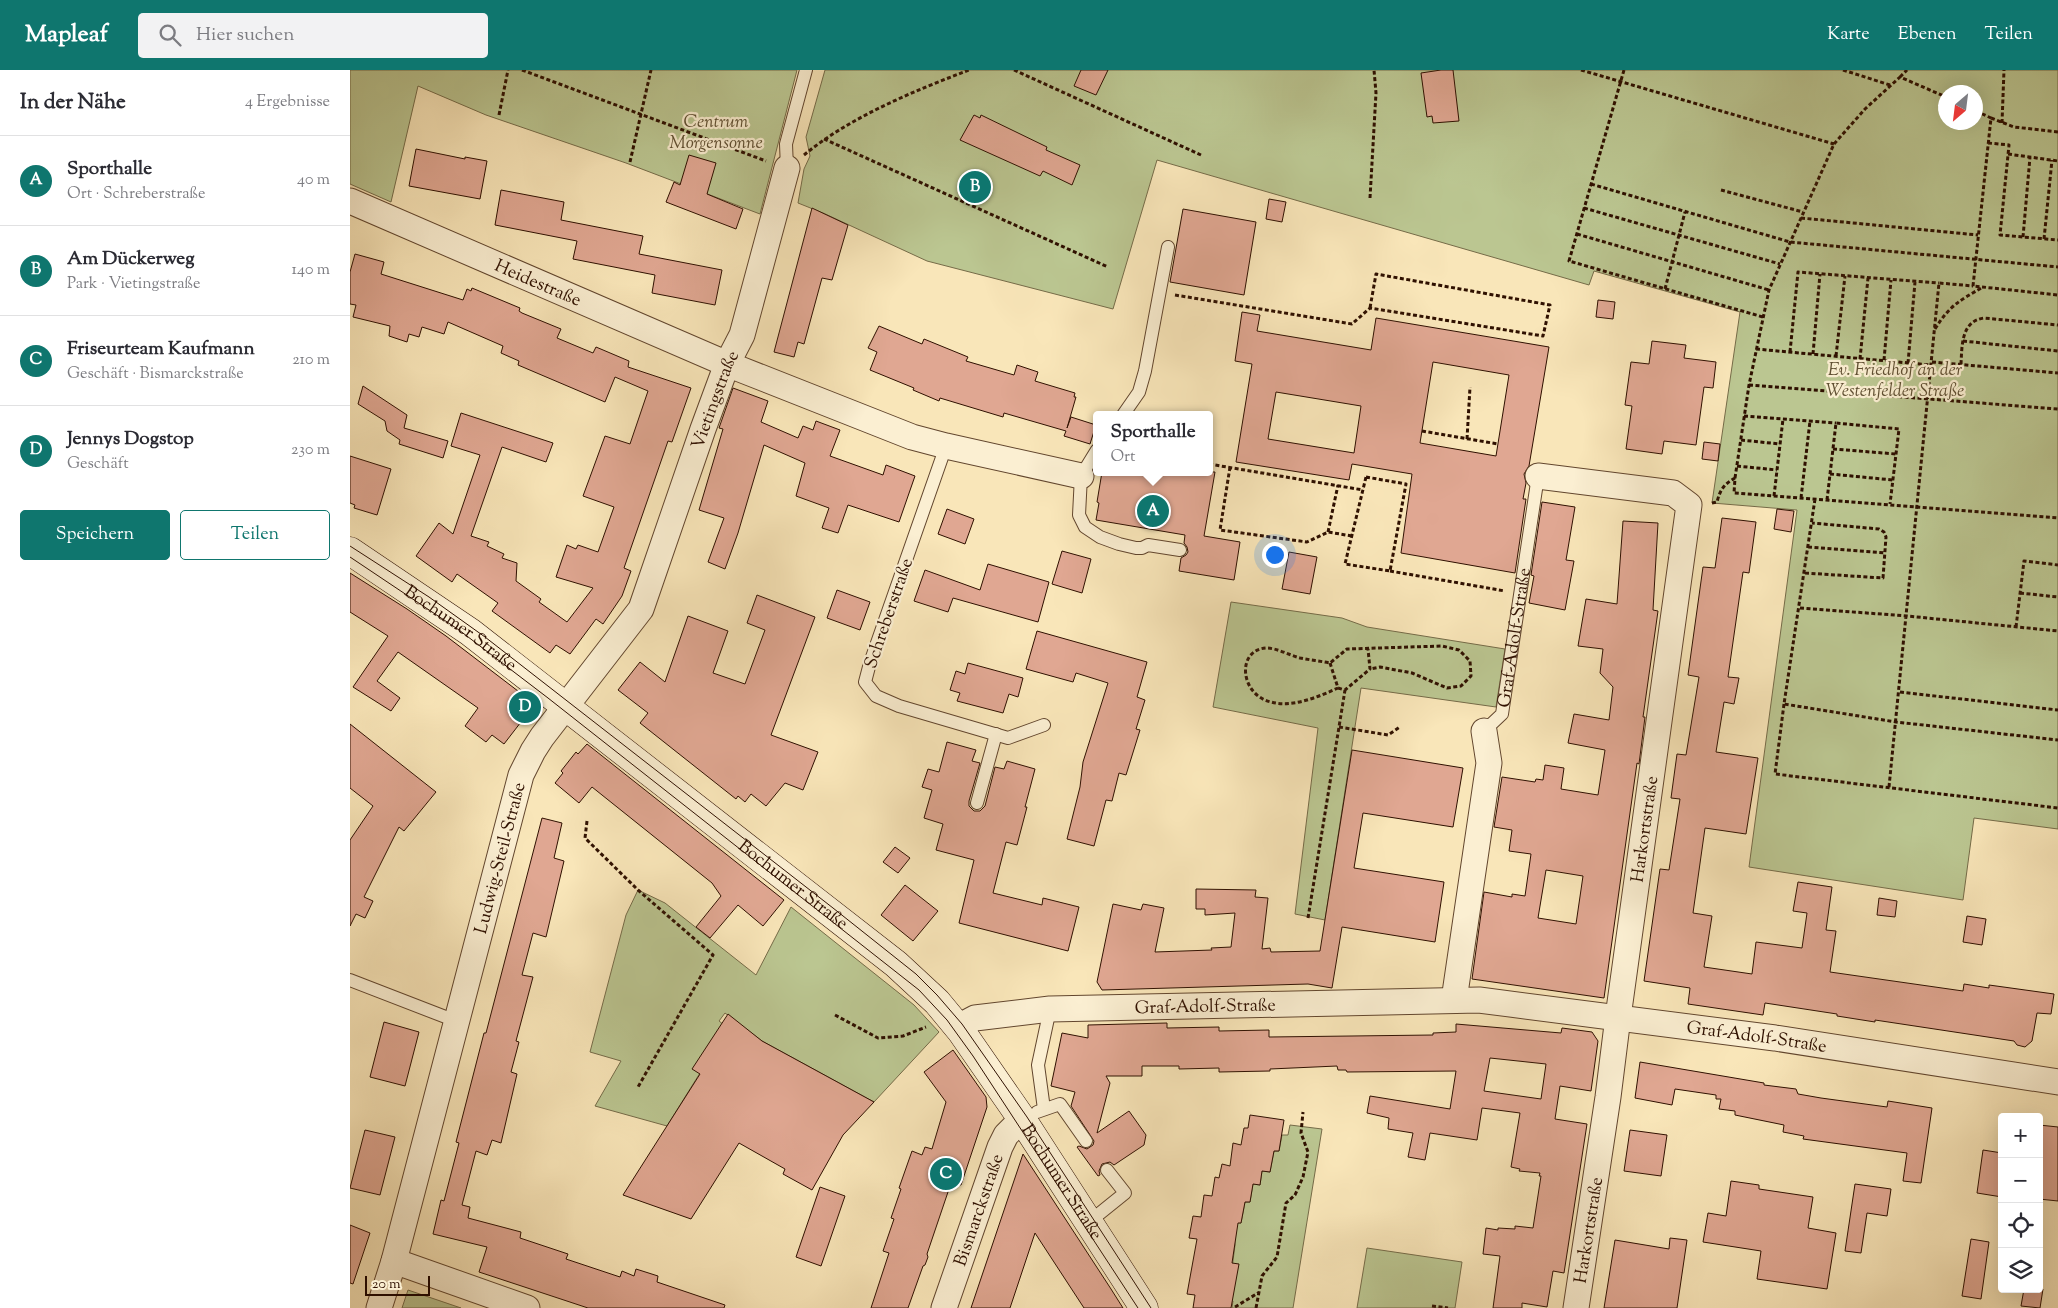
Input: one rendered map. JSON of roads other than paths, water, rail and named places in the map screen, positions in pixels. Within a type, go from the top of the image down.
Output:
[{"type":"main road","name":"Bochumer Straße","points":[[350,551],[444,613],[567,706],[896,964],[951,1018],[1033,1114],[1089,1222],[1144,1308]]},
{"type":"street","name":"Vietingstraße","points":[[567,706],[641,609],[703,429],[727,364],[742,335],[787,168]]},
{"type":"street","name":"Heidestraße","points":[[350,201],[727,364]]},
{"type":"street","points":[[727,364],[912,437],[1081,476]]},
{"type":"street","name":"Harkortstraße","points":[[1538,476],[1673,494],[1689,505],[1608,1097],[1576,1308]]},
{"type":"street","name":"Ludwig-Steil-Straße","points":[[379,1308],[394,1261],[521,775],[532,751],[567,706]]},
{"type":"street","name":"Graf-Adolf-Straße","points":[[1454,1000],[1489,763],[1484,730]]},
{"type":"street","name":"Graf-Adolf-Straße","points":[[951,1018],[976,1018],[1050,1009],[1479,1000],[1775,1038],[2058,1082]]},
{"type":"street","name":"Bismarckstraße","points":[[944,1308],[1000,1147],[1006,1135],[1033,1114]]},
{"type":"street","points":[[394,1261],[527,1308]]},
{"type":"lane","name":"Vietingstraße","points":[[787,168],[786,144],[806,70]]},
{"type":"lane","points":[[1126,411],[1139,392],[1145,371],[1168,246]]},
{"type":"lane","name":"Schreberstraße","points":[[946,446],[865,682],[876,696],[899,706],[1008,738],[1044,725]]},
{"type":"lane","points":[[1093,456],[1081,476],[1079,515],[1085,527],[1119,544],[1136,548],[1148,545],[1180,550]]},
{"type":"lane","name":"Graf-Adolf-Straße","points":[[1484,730],[1502,714],[1538,476]]},
{"type":"lane","points":[[977,803],[996,734]]},
{"type":"lane","points":[[350,980],[456,1021]]},
{"type":"lane","points":[[1050,1009],[1038,1065],[1033,1114],[1060,1104],[1086,1141]]},
{"type":"lane","points":[[1089,1222],[1125,1193],[1107,1170]]},
{"type":"tram line","points":[[350,546],[429,597],[485,637],[916,974],[962,1024],[1027,1117],[1151,1308]]},
{"type":"tram line","points":[[350,557],[459,630],[919,990],[947,1020],[973,1056],[1138,1308]]},
{"type":"place","name":"Am Dückerweg","points":[[975,187]]},
{"type":"place","name":"Sporthalle","points":[[1153,511]]},
{"type":"place","name":"Jennys Dogstop","points":[[525,707]]},
{"type":"place","name":"Friseurteam Kaufmann","points":[[946,1174]]},
{"type":"park label","name":"Centrum Morgensonne","points":[[716,131]]},
{"type":"park label","name":"Ev. Friedhof an der Westenfelder Straße","points":[[1895,379]]}]
